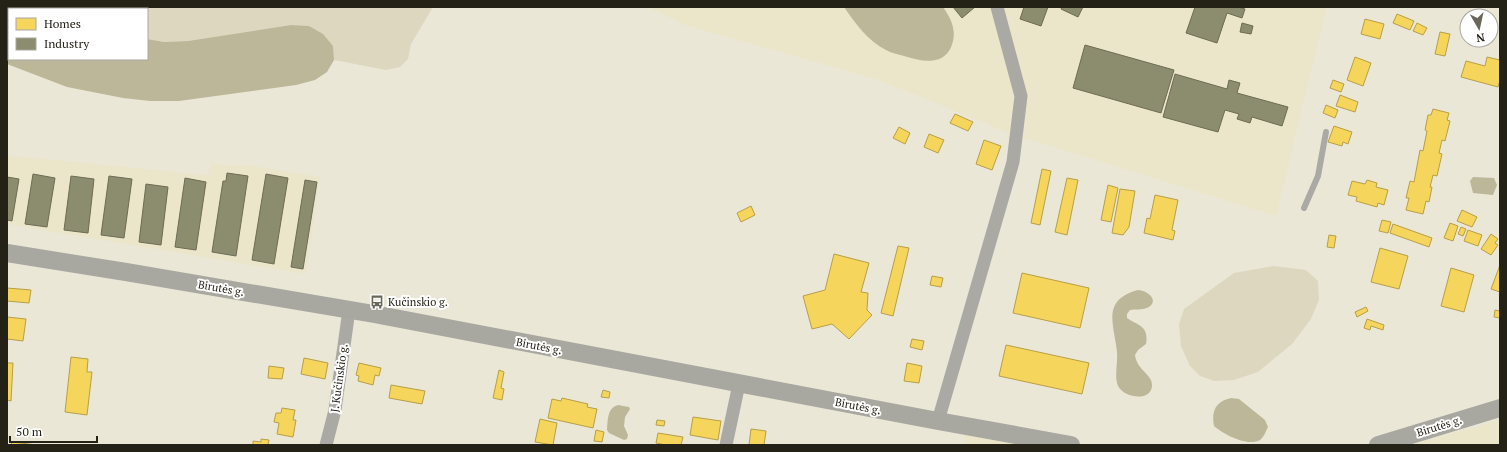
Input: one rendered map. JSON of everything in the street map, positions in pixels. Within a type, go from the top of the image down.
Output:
[{"type":"main road","name":"Birutės g.","points":[[7,253],[349,310],[1064,444]]},
{"type":"main road","name":"Birutės g.","points":[[1378,445],[1500,408]]},
{"type":"street","points":[[938,421],[1013,162],[1021,96],[997,7]]},
{"type":"street","name":"J. Kučinskio g.","points":[[326,445],[335,410],[349,310]]},
{"type":"street","points":[[726,445],[740,384]]},
{"type":"lane","points":[[1304,208],[1318,176],[1326,132]]},
{"type":"shaded area","points":[[7,7],[40,8],[8,8],[8,60],[148,60],[148,39],[164,42],[188,41],[291,25],[309,26],[323,34],[333,46],[334,60],[327,72],[315,80],[296,85],[179,101],[150,101],[123,98],[67,87],[7,64]]},
{"type":"shaded area","points":[[36,7],[433,7],[411,44],[408,59],[400,67],[386,70],[334,60],[333,46],[309,26],[291,25],[188,41],[164,42],[148,39],[148,8]]},
{"type":"shaded area","points":[[648,7],[1327,7],[1276,216],[1009,133],[879,80],[685,25]]},
{"type":"shaded area","points":[[844,7],[943,7],[952,23],[954,32],[953,41],[950,49],[940,59],[926,61],[892,53],[873,42],[857,25]]},
{"type":"shaded area","points":[[8,155],[208,175],[211,164],[252,166],[320,177],[306,274],[7,224]]},
{"type":"shaded area","points":[[1473,177],[1494,178],[1497,185],[1493,195],[1473,193],[1470,181]]},
{"type":"shaded area","points":[[1274,266],[1306,270],[1318,281],[1319,300],[1311,319],[1292,344],[1258,372],[1234,380],[1214,381],[1200,376],[1190,366],[1181,346],[1179,324],[1184,309],[1234,273]]},
{"type":"shaded area","points":[[1138,290],[1150,295],[1153,300],[1151,306],[1145,309],[1130,310],[1127,314],[1127,318],[1142,327],[1147,338],[1146,344],[1138,350],[1135,355],[1139,365],[1152,382],[1150,391],[1142,396],[1126,393],[1118,386],[1116,374],[1117,352],[1112,314],[1114,307],[1119,300],[1126,294]]},
{"type":"shaded area","points":[[1231,398],[1239,399],[1265,420],[1268,427],[1264,436],[1260,440],[1255,442],[1242,441],[1223,433],[1214,426],[1213,416],[1218,404]]},
{"type":"shaded area","points":[[618,405],[629,407],[630,409],[625,417],[624,426],[628,435],[627,439],[624,440],[609,433],[607,430],[610,412]]},
{"type":"shaded area","points":[[1500,420],[1500,445],[1411,445]]},
{"type":"shaded area","points":[[964,434],[1019,445],[966,445]]},
{"type":"building: Homes","points":[[1397,14],[1414,21],[1410,30],[1393,23]]},
{"type":"building: Homes","points":[[1365,19],[1384,24],[1380,39],[1361,34]]},
{"type":"building: Homes","points":[[1417,23],[1427,28],[1423,35],[1413,31]]},
{"type":"building: Homes","points":[[1440,32],[1450,34],[1445,56],[1435,54]]},
{"type":"building: Homes","points":[[1355,57],[1371,63],[1363,86],[1347,80]]},
{"type":"building: Homes","points":[[1487,57],[1500,60],[1500,80],[1498,87],[1461,77],[1466,61],[1485,66]]},
{"type":"building: Homes","points":[[1333,80],[1344,84],[1341,92],[1330,88]]},
{"type":"building: Homes","points":[[1340,95],[1358,102],[1355,112],[1336,106]]},
{"type":"building: Homes","points":[[1326,105],[1338,110],[1335,118],[1323,113]]},
{"type":"building: Homes","points":[[1433,109],[1449,113],[1447,120],[1450,121],[1445,141],[1442,140],[1439,153],[1442,154],[1437,176],[1433,175],[1430,187],[1432,187],[1429,202],[1426,201],[1423,214],[1406,210],[1409,198],[1406,198],[1410,181],[1414,182],[1420,150],[1423,151],[1427,131],[1425,130],[1428,115],[1431,115]]},
{"type":"building: Homes","points":[[955,114],[973,122],[968,131],[950,123]]},
{"type":"building: Homes","points":[[1334,126],[1352,132],[1348,144],[1343,142],[1342,146],[1328,142]]},
{"type":"building: Homes","points":[[899,127],[910,133],[905,144],[893,138]]},
{"type":"building: Homes","points":[[929,134],[944,140],[938,153],[924,147]]},
{"type":"building: Homes","points":[[984,140],[1001,146],[992,170],[976,164]]},
{"type":"building: Homes","points":[[1042,169],[1051,171],[1040,225],[1031,223]]},
{"type":"building: Homes","points":[[1067,178],[1078,180],[1067,235],[1055,232]]},
{"type":"building: Homes","points":[[1367,180],[1377,183],[1376,187],[1388,190],[1384,205],[1378,203],[1377,207],[1356,201],[1357,197],[1348,195],[1352,181],[1365,184]]},
{"type":"building: Homes","points":[[1108,185],[1118,188],[1111,222],[1101,220]]},
{"type":"building: Homes","points":[[1120,189],[1135,191],[1129,227],[1123,235],[1112,233]]},
{"type":"building: Homes","points":[[1155,195],[1178,200],[1172,230],[1175,231],[1173,240],[1144,233],[1147,218],[1150,219]]},
{"type":"building: Homes","points":[[751,206],[755,215],[741,222],[737,213]]},
{"type":"building: Homes","points":[[1462,210],[1477,217],[1472,227],[1457,221]]},
{"type":"building: Homes","points":[[1382,220],[1391,222],[1388,233],[1379,231]]},
{"type":"building: Homes","points":[[1450,223],[1458,226],[1453,241],[1444,238]]},
{"type":"building: Homes","points":[[1393,224],[1432,238],[1429,247],[1390,233]]},
{"type":"building: Homes","points":[[1461,227],[1466,229],[1463,236],[1458,234]]},
{"type":"building: Homes","points":[[1468,230],[1482,235],[1478,246],[1464,241]]},
{"type":"building: Homes","points":[[1491,234],[1498,239],[1495,243],[1498,245],[1491,255],[1481,249]]},
{"type":"building: Homes","points":[[1329,235],[1336,236],[1334,248],[1327,247]]},
{"type":"building: Homes","points":[[898,246],[909,248],[893,316],[881,313]]},
{"type":"building: Homes","points":[[1380,248],[1408,256],[1399,289],[1371,282]]},
{"type":"building: Homes","points":[[834,254],[869,263],[861,292],[868,293],[867,310],[872,315],[849,339],[832,324],[812,329],[803,296],[825,290]]},
{"type":"building: Homes","points":[[1500,265],[1500,292],[1491,289]]},
{"type":"building: Homes","points":[[1451,268],[1474,275],[1464,312],[1441,306]]},
{"type":"building: Homes","points":[[1022,273],[1089,288],[1080,328],[1013,313]]},
{"type":"building: Homes","points":[[932,276],[943,278],[941,287],[930,285]]},
{"type":"building: Homes","points":[[7,288],[31,290],[29,303],[7,301]]},
{"type":"building: Homes","points":[[1366,307],[1368,311],[1357,317],[1355,312]]},
{"type":"building: Homes","points":[[1495,310],[1500,311],[1500,318],[1494,317]]},
{"type":"building: Homes","points":[[7,317],[26,319],[23,341],[7,339]]},
{"type":"building: Homes","points":[[1367,319],[1384,325],[1383,330],[1371,326],[1370,330],[1364,328]]},
{"type":"building: Homes","points":[[912,339],[924,341],[922,350],[910,347]]},
{"type":"building: Homes","points":[[1006,345],[1089,363],[1082,394],[999,376]]},
{"type":"building: Homes","points":[[71,357],[88,359],[87,372],[92,372],[87,415],[65,412]]},
{"type":"building: Homes","points":[[304,358],[328,363],[325,379],[301,374]]},
{"type":"building: Homes","points":[[7,363],[13,363],[11,401],[7,400]]},
{"type":"building: Homes","points":[[359,363],[381,368],[379,376],[375,375],[373,385],[358,381],[359,376],[356,375]]},
{"type":"building: Homes","points":[[907,363],[922,366],[919,383],[904,381]]},
{"type":"building: Homes","points":[[269,366],[284,368],[282,379],[268,378]]},
{"type":"building: Homes","points":[[499,370],[504,372],[501,388],[504,389],[502,400],[493,398]]},
{"type":"building: Homes","points":[[391,385],[425,391],[422,404],[389,398]]},
{"type":"building: Homes","points":[[603,390],[610,392],[609,398],[601,397]]},
{"type":"building: Homes","points":[[562,398],[588,404],[587,407],[597,409],[593,428],[548,418],[552,399],[561,401]]},
{"type":"building: Homes","points":[[282,408],[295,410],[293,420],[296,420],[293,437],[277,434],[279,423],[274,422],[276,413],[281,413]]},
{"type":"building: Homes","points":[[693,417],[721,421],[718,440],[690,435]]},
{"type":"building: Homes","points":[[540,419],[557,423],[553,445],[535,442]]},
{"type":"building: Homes","points":[[657,420],[665,421],[664,426],[656,425]]},
{"type":"building: Homes","points":[[751,429],[766,431],[764,445],[749,445]]},
{"type":"building: Homes","points":[[596,430],[604,432],[602,442],[594,441]]},
{"type":"building: Homes","points":[[658,433],[683,437],[681,445],[656,443]]},
{"type":"building: Homes","points":[[261,439],[269,440],[268,445],[253,445],[253,441],[261,442]]},
{"type":"building: Homes","points":[[12,442],[37,445],[11,445]]},
{"type":"building: Industry","points":[[953,7],[975,7],[962,18]]},
{"type":"building: Industry","points":[[1024,7],[1048,7],[1041,26],[1020,19]]},
{"type":"building: Industry","points":[[1062,7],[1083,7],[1078,17],[1061,9]]},
{"type":"building: Industry","points":[[1195,7],[1238,7],[1245,9],[1242,18],[1227,13],[1217,43],[1186,33]]},
{"type":"building: Industry","points":[[1242,23],[1253,26],[1251,34],[1240,32]]},
{"type":"building: Industry","points":[[1085,45],[1174,70],[1161,113],[1073,88]]},
{"type":"building: Industry","points":[[1175,74],[1227,89],[1229,80],[1240,83],[1237,93],[1288,107],[1282,126],[1252,117],[1250,123],[1237,119],[1239,114],[1225,110],[1218,132],[1163,117]]},
{"type":"building: Industry","points":[[227,173],[248,176],[236,256],[212,252],[223,181],[226,181]]},
{"type":"building: Industry","points":[[33,174],[55,178],[47,227],[25,224]]},
{"type":"building: Industry","points":[[266,174],[288,178],[274,264],[252,260]]},
{"type":"building: Industry","points":[[71,176],[94,179],[88,233],[64,230]]},
{"type":"building: Industry","points":[[109,176],[132,179],[124,238],[101,235]]},
{"type":"building: Industry","points":[[7,177],[19,179],[12,221],[7,220]]},
{"type":"building: Industry","points":[[185,178],[206,182],[196,250],[175,247]]},
{"type":"building: Industry","points":[[305,180],[317,182],[303,269],[291,267]]},
{"type":"building: Industry","points":[[146,184],[168,187],[161,245],[139,242]]},
{"type":"place","name":"Kučinskio g.","points":[[377,302]]}]
